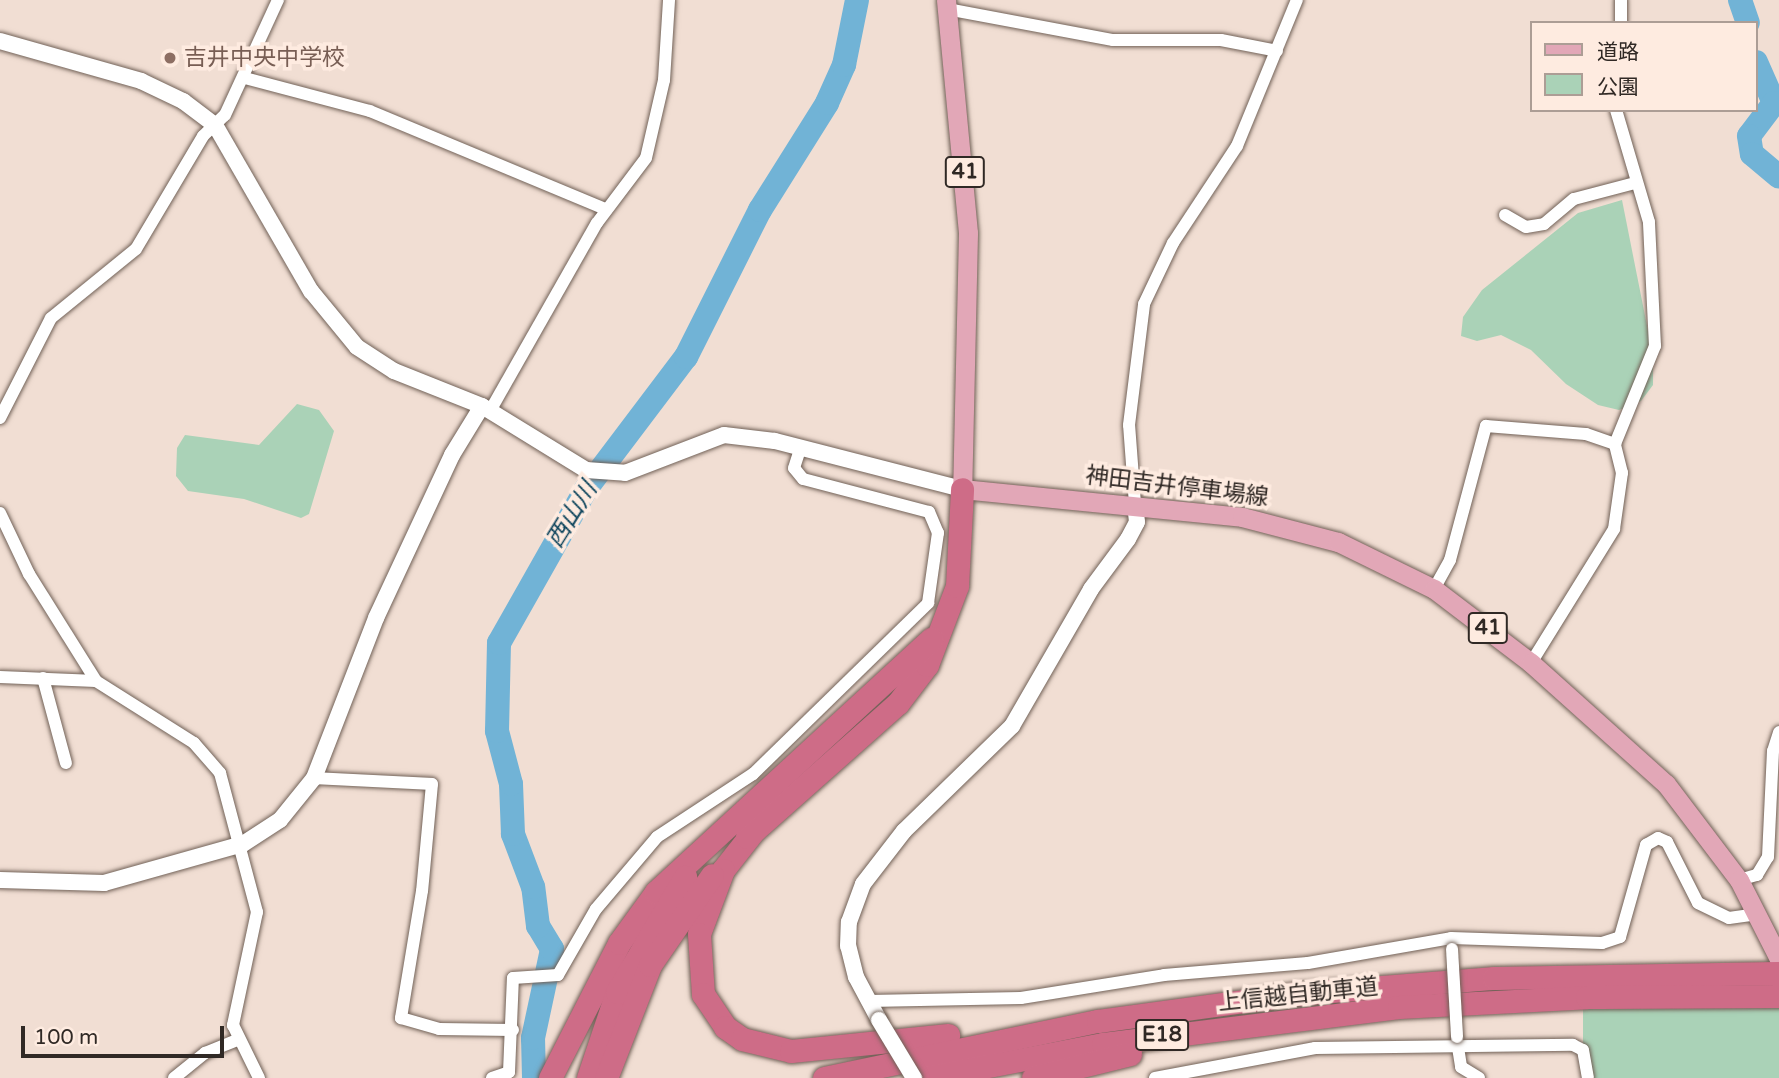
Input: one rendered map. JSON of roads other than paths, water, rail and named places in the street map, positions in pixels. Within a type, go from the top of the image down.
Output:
[{"type":"highway","points":[[606,1078],[635,995],[668,933],[756,828],[898,703],[927,665],[953,606],[960,568],[962,489]]},
{"type":"highway","points":[[553,1073],[631,925],[656,892],[710,840],[910,662],[953,606]]},
{"type":"highway","points":[[756,828],[713,890],[696,955],[712,1012],[742,1039],[765,1046],[840,1050],[1212,998],[1294,994]]},
{"type":"highway","points":[[588,1078],[605,1021],[634,959],[710,840]]},
{"type":"highway","name":"上信越自動車道","points":[[824,1078],[1073,1025],[1294,994],[1494,978],[1773,979]]},
{"type":"highway","name":"上信越自動車道","points":[[926,1078],[1117,1042],[1399,1007],[1587,997],[1773,979]]},
{"type":"highway","points":[[1033,1078],[1201,1039],[1399,1007]]},
{"type":"main road","name":"41","points":[[947,5],[968,233],[962,489]]},
{"type":"main road","name":"神田吉井停車場線","points":[[962,489],[1135,504],[1289,527],[1372,556],[1434,589],[1531,663],[1666,784],[1739,880],[1758,914],[1773,979]]},
{"type":"street","points":[[0,418],[51,318],[136,249],[202,136],[215,125],[246,78],[278,0]]},
{"type":"street","points":[[0,880],[104,883],[243,844],[280,820],[314,778],[376,618],[452,455],[486,409],[606,209],[646,158],[664,80],[669,0]]},
{"type":"street","points":[[914,1078],[869,1001],[848,946],[849,922],[863,884],[904,831],[1012,726],[1091,589],[1128,539],[1137,522],[1129,425],[1144,304],[1173,243],[1237,146],[1297,0]]},
{"type":"street","points":[[1621,0],[1622,21]]},
{"type":"street","points":[[947,5],[1113,40],[1221,40],[1277,51]]},
{"type":"street","points":[[0,41],[152,85],[215,125],[312,291],[343,333],[394,371],[486,409],[586,470],[606,474],[648,466],[724,435],[800,450],[962,489]]},
{"type":"street","points":[[246,78],[370,111],[606,209]]},
{"type":"street","points":[[1531,663],[1614,529],[1622,473],[1615,444],[1655,346],[1648,222],[1617,112]]},
{"type":"street","points":[[1505,215],[1526,226],[1544,224],[1574,199],[1635,183]]},
{"type":"street","points":[[1434,589],[1450,560],[1486,426],[1586,435],[1615,444]]},
{"type":"street","points":[[492,1078],[511,1075],[513,978],[558,975],[596,909],[657,837],[753,774],[928,603],[938,533],[929,512],[803,478],[794,468],[800,450]]},
{"type":"street","points":[[0,513],[29,573],[96,681],[208,756],[220,773],[243,844],[257,912],[256,934],[231,1014],[238,1040],[259,1078]]},
{"type":"street","points":[[0,677],[96,681]]},
{"type":"street","points":[[44,678],[66,763]]},
{"type":"street","points":[[1739,880],[1757,875],[1768,857],[1773,751],[1779,732]]},
{"type":"street","points":[[314,778],[432,783],[422,891],[401,1018],[439,1029],[513,1030]]},
{"type":"street","points":[[869,1001],[1021,998],[1164,975],[1308,963],[1452,944],[1580,946],[1620,937],[1646,845],[1658,838],[1667,842],[1698,903],[1729,918],[1758,914]]},
{"type":"street","points":[[1452,944],[1457,1043],[1461,1067],[1479,1078]]},
{"type":"street","points":[[174,1078],[205,1053],[238,1040]]},
{"type":"street","points":[[1155,1078],[1315,1048],[1457,1043],[1573,1045],[1583,1050],[1588,1078]]},
{"type":"waterway","name":"西山川","points":[[534,1078],[533,1038],[552,949],[538,926],[533,887],[513,834],[511,784],[497,731],[499,643],[586,489],[686,357],[760,210],[827,103],[844,65],[857,0]]},
{"type":"waterway","points":[[1740,0],[1747,21]]},
{"type":"waterway","points":[[1758,67],[1774,103],[1749,136],[1752,154],[1779,177]]},
{"type":"place","name":"吉井中央中学校","points":[[170,58]]}]
